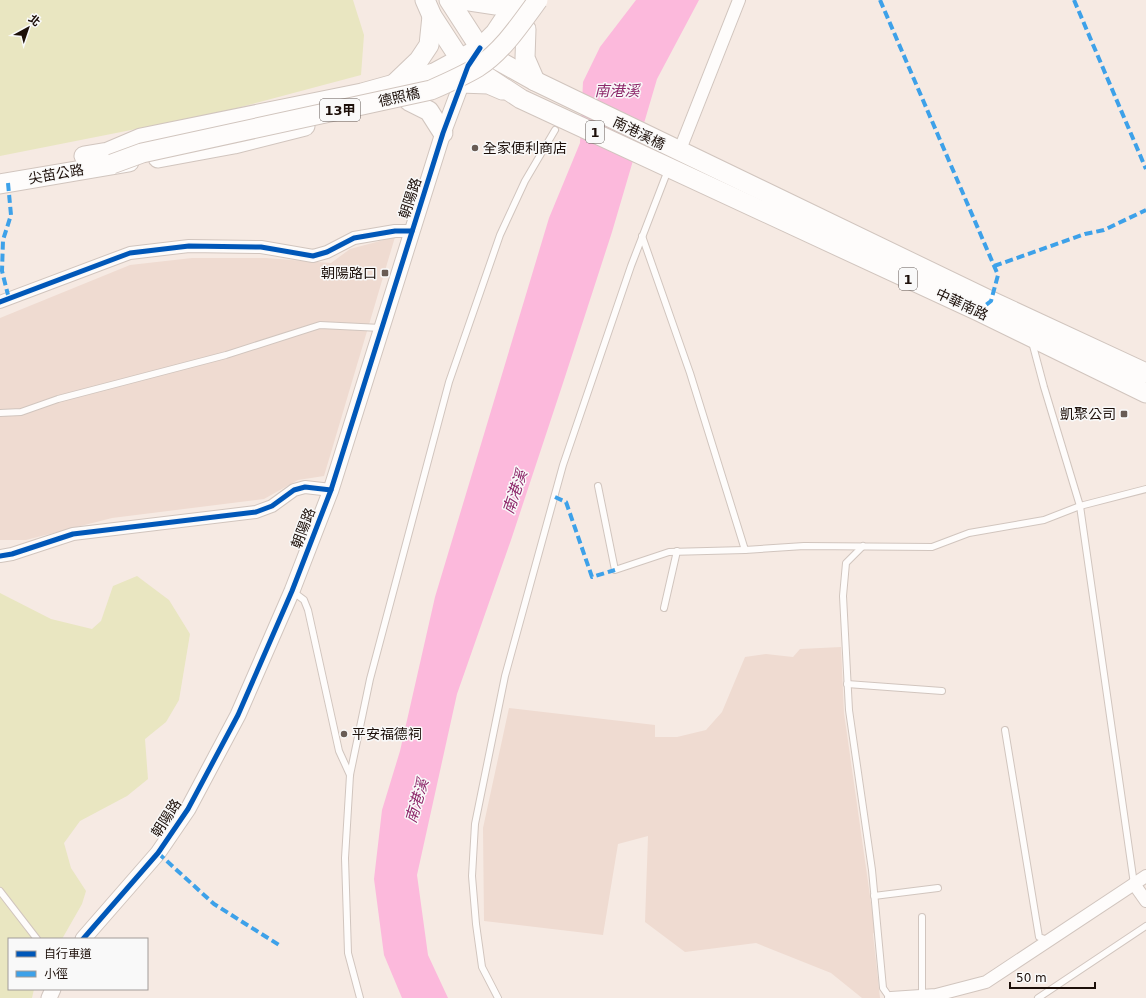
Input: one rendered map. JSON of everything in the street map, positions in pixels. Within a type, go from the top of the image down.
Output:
[{"type":"main road","name":"1","points":[[449,0],[480,48],[499,61],[535,81]]},
{"type":"main road","points":[[463,0],[496,5],[506,0]]},
{"type":"main road","points":[[110,158],[144,161],[234,144],[361,110],[409,101],[460,85],[480,48],[495,33],[517,0]]},
{"type":"main road","name":"德照橋","points":[[110,158],[143,148],[432,82],[454,72],[474,60],[502,34],[530,0]]},
{"type":"main road","name":"德照橋","points":[[110,158],[142,153],[430,90],[455,80],[479,66],[499,48],[538,0]]},
{"type":"main road","points":[[110,158],[141,138],[362,93],[434,73],[499,61],[526,29],[546,0]]},
{"type":"main road","name":"1","points":[[429,8],[469,66],[521,98]]},
{"type":"main road","points":[[394,84],[419,60],[429,45],[429,8]]},
{"type":"main road","points":[[526,29],[525,58],[535,81]]},
{"type":"main road","name":"南港溪橋","points":[[535,81],[668,157]]},
{"type":"main road","name":"南港溪橋","points":[[521,98],[668,157]]},
{"type":"main road","points":[[409,101],[429,111],[443,133]]},
{"type":"main road","name":"中華南路","points":[[668,157],[1146,393]]},
{"type":"main road","name":"中華南路","points":[[668,157],[992,301],[1146,372]]},
{"type":"main road","name":"尖苗公路","points":[[0,172],[110,158]]},
{"type":"main road","name":"尖苗公路","points":[[0,184],[110,158]]},
{"type":"street","points":[[668,157],[739,0]]},
{"type":"street","points":[[460,85],[488,86],[521,98]]},
{"type":"street","name":"朝陽路","points":[[84,938],[158,853],[188,808],[238,715],[292,591],[331,490],[443,133],[460,85]]},
{"type":"street","points":[[0,302],[130,253],[189,246],[205,246],[261,247],[313,256],[327,252],[354,238],[394,231],[412,231]]},
{"type":"street","points":[[0,556],[12,554],[73,534],[256,512],[272,506],[294,490],[305,487],[331,490]]},
{"type":"street","points":[[890,998],[936,994],[986,982],[1146,876]]},
{"type":"street","points":[[1134,884],[1146,902]]},
{"type":"lane","points":[[360,998],[348,953],[345,858],[350,775],[370,679],[449,382],[500,235],[526,181],[555,130]]},
{"type":"lane","points":[[498,998],[482,967],[476,924],[472,876],[475,824],[505,676],[564,465],[668,157]]},
{"type":"lane","points":[[642,236],[690,372],[745,550]]},
{"type":"lane","points":[[0,413],[21,412],[58,399],[226,355],[320,325],[381,328]]},
{"type":"lane","points":[[1032,338],[1044,387],[1080,506],[1134,884]]},
{"type":"lane","points":[[598,486],[615,570],[669,552],[677,551],[745,550],[804,546],[932,547],[969,533],[1044,520],[1080,506],[1146,489]]},
{"type":"lane","points":[[863,546],[846,563],[843,596],[849,710],[874,896],[883,988],[890,998]]},
{"type":"lane","points":[[664,608],[677,551]]},
{"type":"lane","points":[[292,591],[304,600],[308,610],[339,751],[350,775]]},
{"type":"lane","points":[[848,684],[942,691]]},
{"type":"lane","points":[[1005,730],[1038,937],[1050,941]]},
{"type":"lane","points":[[874,896],[938,888]]},
{"type":"lane","points":[[0,891],[36,938]]},
{"type":"lane","points":[[922,917],[922,996]]},
{"type":"lane","points":[[1038,998],[1146,926]]},
{"type":"shaded area","points":[[0,0],[353,0],[364,35],[361,75],[222,112],[0,156]]},
{"type":"shaded area","points":[[395,237],[324,476],[298,480],[264,499],[112,518],[26,540],[0,540],[0,318],[130,265],[192,258],[266,258],[331,263],[350,249]]},
{"type":"shaded area","points":[[137,576],[169,600],[190,634],[179,700],[166,722],[145,739],[148,779],[127,796],[80,821],[64,843],[71,868],[86,891],[82,904],[63,938],[8,938],[8,990],[34,990],[32,998],[0,998],[0,593],[51,619],[92,629],[101,621],[113,586]]},
{"type":"shaded area","points":[[841,647],[844,713],[875,931],[873,934],[880,998],[862,998],[831,973],[756,943],[685,952],[645,922],[648,836],[618,844],[603,935],[484,921],[483,828],[509,708],[655,725],[655,737],[677,737],[706,730],[722,712],[745,657],[766,654],[793,657],[800,649]]},
{"type":"water","name":"南港溪","points":[[636,0],[699,0],[657,79],[612,232],[563,383],[511,540],[457,694],[417,875],[428,955],[448,998],[402,998],[384,955],[374,879],[382,810],[400,751],[435,597],[549,218],[580,143],[583,82],[600,47]]},
{"type":"marked path","points":[[880,0],[998,275],[991,301],[978,311]]},
{"type":"marked path","points":[[1074,0],[1146,169]]},
{"type":"marked path","points":[[8,183],[11,215],[3,240],[2,271],[9,299]]},
{"type":"marked path","points":[[994,266],[1085,234],[1104,230],[1146,210]]},
{"type":"marked path","points":[[555,497],[566,502],[592,577],[615,570]]},
{"type":"marked path","points":[[158,853],[214,904],[279,945]]},
{"type":"cycle path","points":[[84,938],[158,853],[188,809],[238,715],[292,591],[331,490],[443,133],[468,66],[480,48]]},
{"type":"cycle path","points":[[0,302],[130,253],[189,246],[261,247],[313,256],[327,252],[354,238],[395,231],[412,231]]},
{"type":"cycle path","points":[[0,556],[12,554],[73,534],[256,512],[272,506],[294,490],[305,487],[331,490]]},
{"type":"place","name":"全家便利商店","points":[[475,148]]},
{"type":"place","name":"朝陽路口","points":[[385,273]]},
{"type":"place","name":"凱聚公司","points":[[1124,414]]},
{"type":"place","name":"平安福德祠","points":[[344,734]]}]
